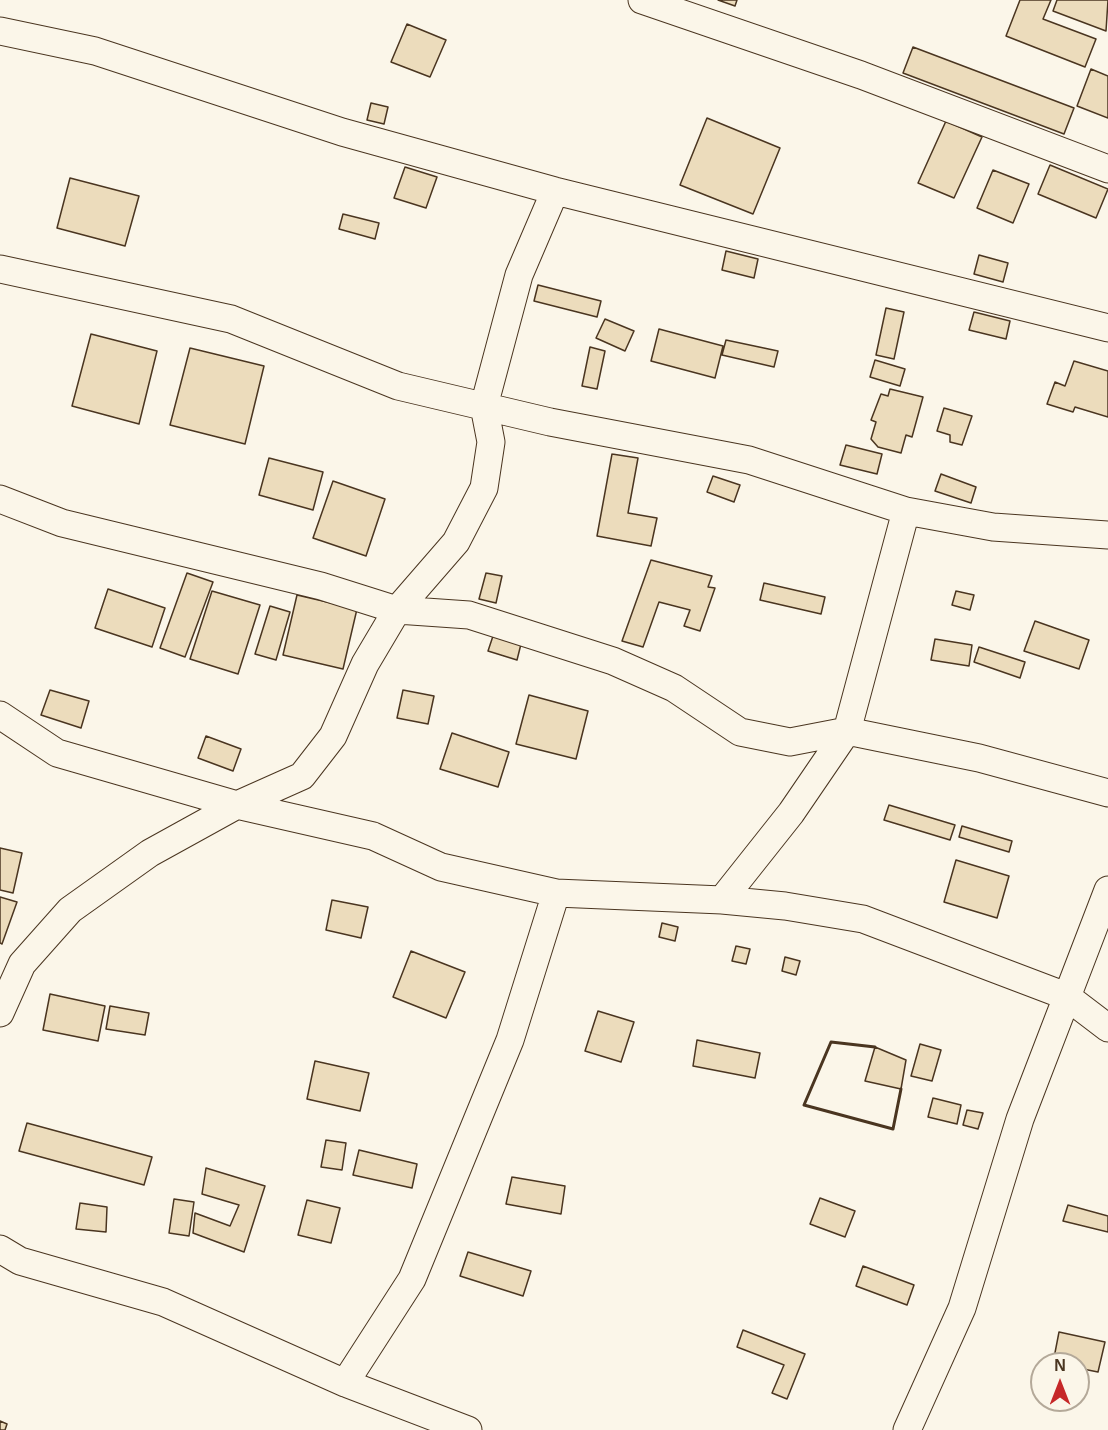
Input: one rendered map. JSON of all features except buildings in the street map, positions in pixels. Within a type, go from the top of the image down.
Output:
[{"type":"street","points":[[642,0],[861,75],[1108,169]]},
{"type":"street","points":[[0,31],[95,51],[342,132],[555,191],[1108,328]]},
{"type":"street","points":[[0,1013],[22,964],[70,910],[150,853],[237,805],[302,776],[333,736],[365,664],[397,610],[456,542],[484,488],[491,442],[484,406],[519,275],[555,191]]},
{"type":"street","points":[[0,269],[231,319],[398,386],[550,422],[749,460],[906,511],[993,526],[1108,535]]},
{"type":"street","points":[[0,499],[62,523],[321,586],[397,610],[469,615],[613,662],[674,688],[740,732],[790,742],[847,731],[979,758],[1108,793]]},
{"type":"street","points":[[722,900],[791,813],[847,731],[906,511]]},
{"type":"street","points":[[0,716],[57,753],[237,805],[373,836],[441,867],[556,893],[722,900],[786,906],[862,919],[1066,996],[1108,1028]]},
{"type":"street","points":[[907,1430],[962,1308],[1020,1119],[1108,890]]},
{"type":"street","points":[[345,1383],[412,1279],[510,1040],[556,893]]},
{"type":"street","points":[[0,1249],[20,1261],[163,1302],[345,1383],[468,1430]]},
{"type":"wall","points":[[875,1047],[831,1042],[804,1105],[893,1129],[901,1089]]}]
